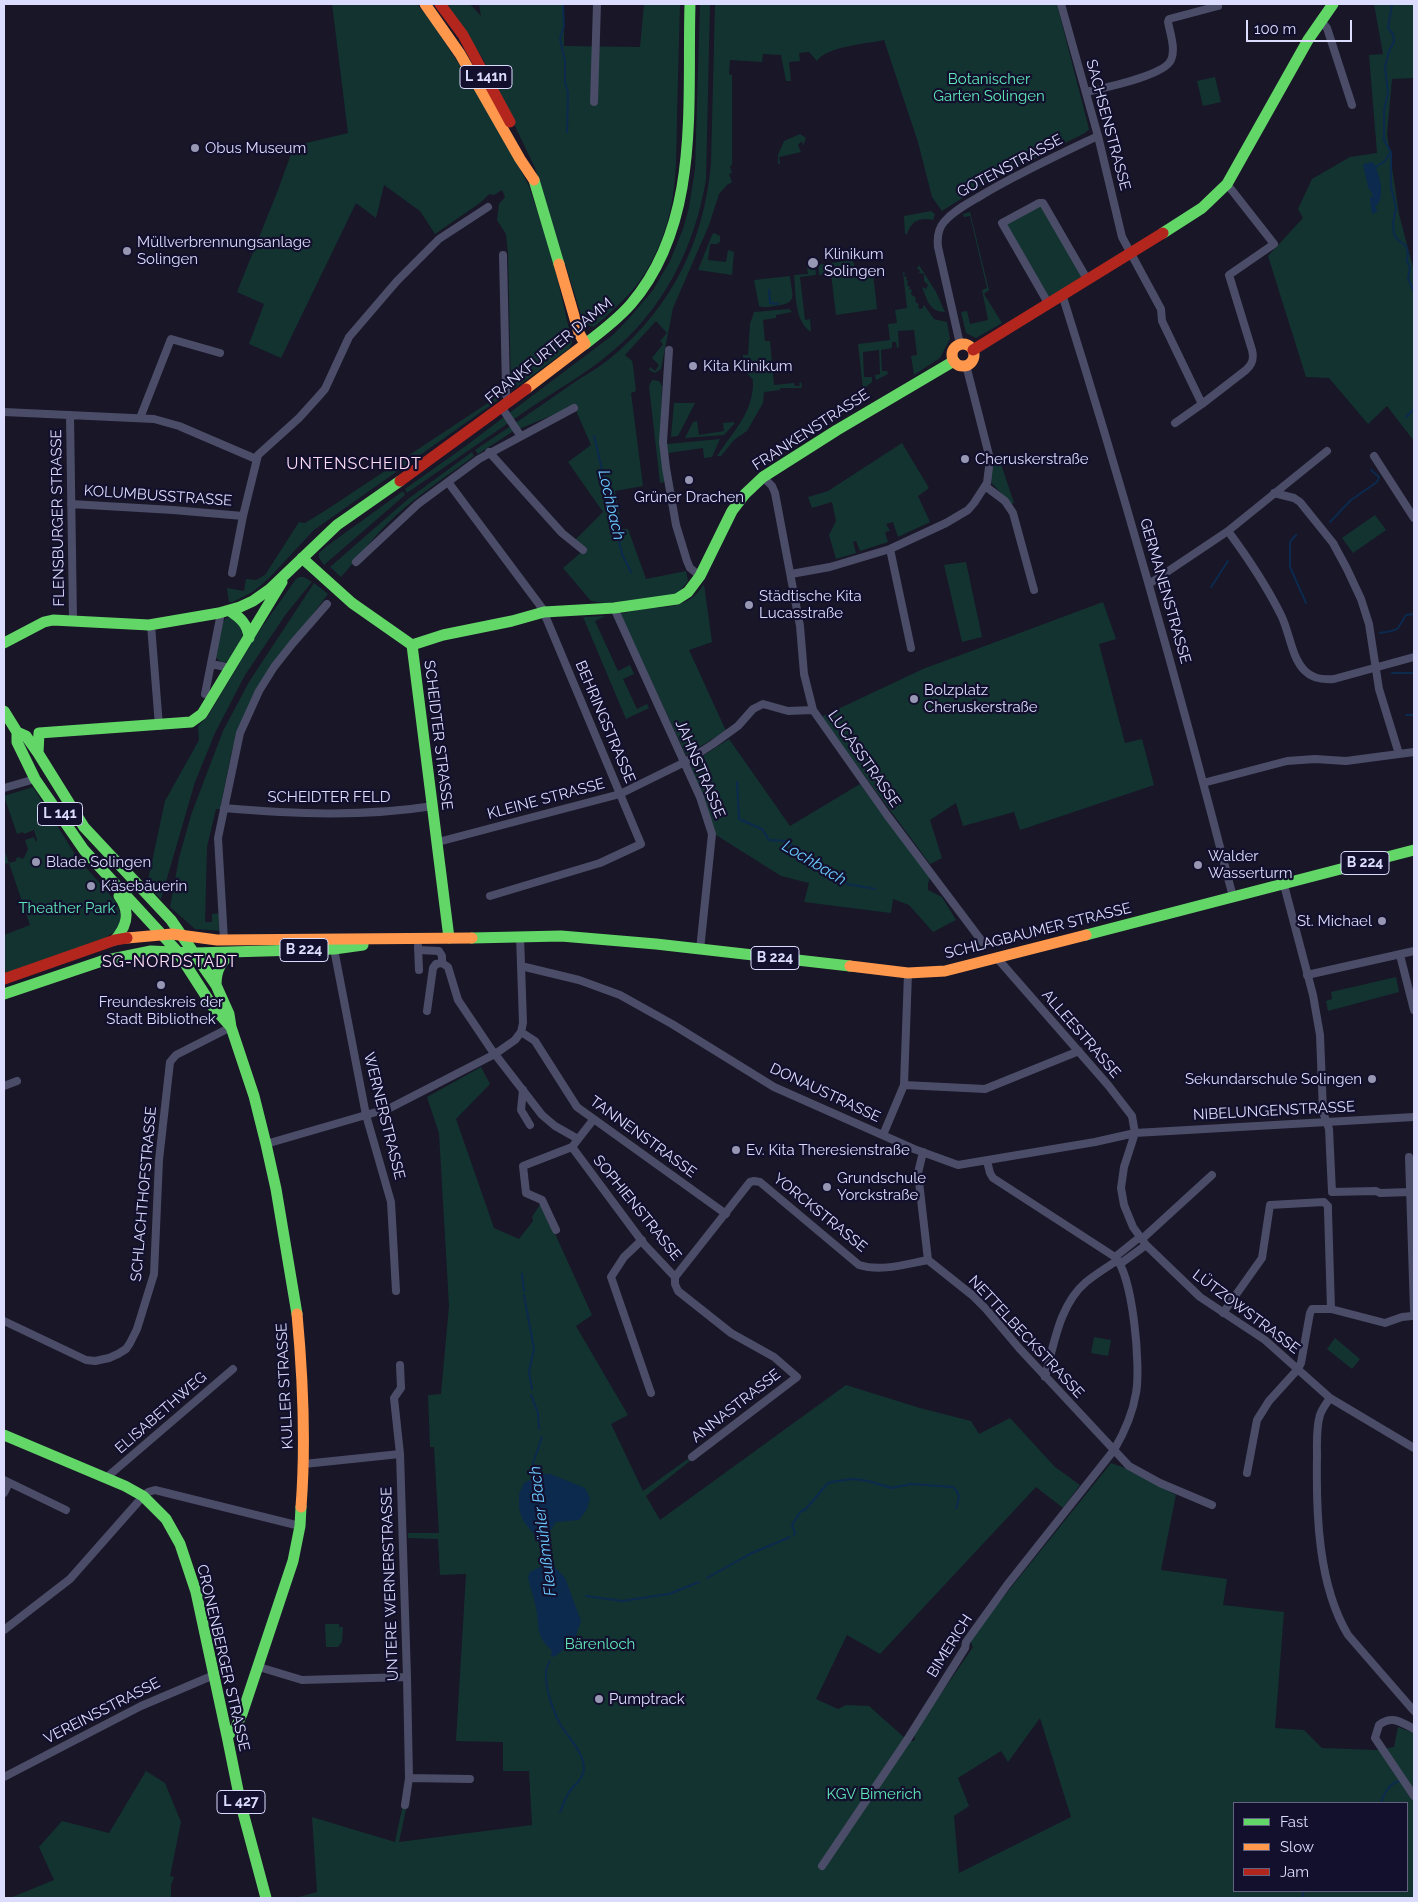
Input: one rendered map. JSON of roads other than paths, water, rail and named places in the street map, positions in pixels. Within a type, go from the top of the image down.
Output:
[{"type":"main road","name":"L 141n","points":[[425,4],[460,54],[534,180]]},
{"type":"main road","name":"L 141n","points":[[440,4],[463,34],[526,153],[579,333],[585,344]]},
{"type":"main road","name":"FRANKFURTER DAMM","points":[[286,576],[319,540],[337,525],[506,405],[585,344],[630,304],[642,289],[663,256],[677,219],[686,168],[690,4]]},
{"type":"main road","points":[[973,350],[1202,208],[1227,184],[1320,20],[1334,4]]},
{"type":"main road","points":[[960,344],[967,345],[973,350],[973,359],[966,365],[960,365],[952,356],[953,350],[960,344]]},
{"type":"main road","name":"FRANKENSTRASSE","points":[[412,644],[544,612],[614,608],[677,599],[688,592],[700,576],[732,511],[745,494],[763,477],[838,429],[954,360]]},
{"type":"main road","name":"SCHEIDTER STRASSE","points":[[302,558],[357,606],[412,644],[449,938]]},
{"type":"main road","points":[[4,643],[44,622],[53,620],[152,625],[225,612],[258,598],[286,576]]},
{"type":"main road","points":[[17,732],[39,733],[158,726],[191,722],[202,714],[286,576]]},
{"type":"main road","points":[[225,612],[244,621],[249,638]]},
{"type":"main road","name":"L 141","points":[[4,711],[17,732],[17,742],[35,779],[84,850],[173,939]]},
{"type":"main road","name":"L 141","points":[[17,732],[26,736],[38,753],[84,827],[172,920],[173,939]]},
{"type":"main road","points":[[38,753],[39,733]]},
{"type":"main road","points":[[35,779],[48,771]]},
{"type":"main road","points":[[84,850],[96,870],[122,899],[127,909],[126,924],[115,940]]},
{"type":"main road","name":"SCHLAGBAUMER STRASSE","points":[[173,939],[316,938],[393,940],[418,944],[449,938],[569,936],[908,974],[945,971],[1414,850]]},
{"type":"main road","name":"B 224","points":[[4,994],[102,961],[151,951],[173,939]]},
{"type":"main road","name":"B 224","points":[[4,979],[115,940],[173,939],[192,949]]},
{"type":"main road","name":"KULLER STRASSE","points":[[173,939],[192,949],[216,985],[229,1014],[230,1027],[254,1096],[276,1189],[297,1315],[302,1380],[304,1464],[300,1526],[286,1587],[259,1667],[238,1725],[227,1736]]},
{"type":"main road","name":"KULLER STRASSE","points":[[173,939],[213,1007],[230,1027]]},
{"type":"main road","points":[[192,949],[219,940]]},
{"type":"main road","name":"SCHLAGBAUMER STRASSE","points":[[192,949],[233,952],[334,949],[393,940]]},
{"type":"main road","points":[[216,985],[218,964],[233,952]]},
{"type":"main road","name":"CRONENBERGER STRASSE","points":[[4,1436],[107,1477],[144,1495],[166,1519],[180,1544],[196,1592],[241,1805],[264,1896]]},
{"type":"street","points":[[594,102],[597,4]]},
{"type":"street","name":"SACHSENSTRASSE","points":[[1061,4],[1098,136],[1122,237],[1130,254]]},
{"type":"street","points":[[1086,92],[1131,81],[1164,69],[1170,63],[1173,54],[1169,20],[1218,6]]},
{"type":"street","points":[[1320,20],[1326,28],[1352,106]]},
{"type":"street","name":"GOTENSTRASSE","points":[[960,344],[938,247],[938,234],[942,224],[957,210],[1005,181],[1098,136]]},
{"type":"street","points":[[1175,423],[1246,370],[1253,360],[1252,350],[1229,275],[1274,244],[1227,184]]},
{"type":"street","points":[[1048,303],[1002,223],[1039,202],[1043,203],[1088,279]]},
{"type":"street","points":[[232,573],[256,459],[299,418],[321,393],[349,337],[397,281],[439,239],[488,207]]},
{"type":"street","points":[[1130,254],[1156,298],[1161,309],[1162,322],[1202,404]]},
{"type":"street","points":[[503,255],[506,405],[520,435]]},
{"type":"street","name":"GERMANENSTRASSE","points":[[1062,294],[1149,584],[1233,897]]},
{"type":"street","points":[[140,418],[171,339],[220,353]]},
{"type":"street","points":[[669,350],[663,442],[666,468],[676,525],[687,561],[694,573],[700,576]]},
{"type":"street","points":[[791,574],[830,567],[890,549],[946,523],[968,510],[974,504],[986,486],[990,459],[966,365]]},
{"type":"street","points":[[356,562],[402,518],[489,452],[574,408]]},
{"type":"street","points":[[4,412],[140,418],[163,421],[256,459]]},
{"type":"street","name":"FLENSBURGER STRASSE","points":[[70,415],[73,620]]},
{"type":"street","points":[[1149,584],[1228,531],[1327,451]]},
{"type":"street","points":[[489,452],[562,533],[583,550]]},
{"type":"street","points":[[1374,456],[1414,518]]},
{"type":"street","name":"LUCASSTRASSE","points":[[763,477],[772,486],[775,493],[803,640],[804,674],[813,710],[887,815],[984,944]]},
{"type":"street","name":"BEHRINGSTRASSE","points":[[448,482],[544,612],[641,844],[600,863],[490,896]]},
{"type":"street","points":[[986,486],[1005,501],[1013,513],[1034,590]]},
{"type":"street","points":[[1274,493],[1294,498],[1300,502],[1338,552],[1357,589],[1366,613],[1379,689],[1399,754]]},
{"type":"street","name":"KOLUMBUSSTRASSE","points":[[71,504],[243,516]]},
{"type":"street","points":[[1228,531],[1264,583],[1282,617],[1293,649],[1305,671],[1313,677],[1334,680],[1414,657]]},
{"type":"street","points":[[890,549],[911,648]]},
{"type":"street","points":[[219,940],[223,901],[217,851],[218,838],[240,733],[259,691],[288,650],[326,604]]},
{"type":"street","name":"JAHNSTRASSE","points":[[614,608],[639,666],[685,762],[700,797],[712,834],[700,950]]},
{"type":"street","points":[[205,694],[210,664],[225,612]]},
{"type":"street","points":[[152,625],[158,726]]},
{"type":"street","points":[[210,664],[231,668]]},
{"type":"street","name":"KLEINE STRASSE","points":[[438,842],[620,794],[685,762],[727,735],[753,709],[763,704],[788,711],[813,710]]},
{"type":"street","points":[[1203,783],[1287,761],[1310,759],[1346,761],[1414,752]]},
{"type":"street","points":[[4,788],[35,779]]},
{"type":"street","name":"SCHEIDTER FELD","points":[[224,808],[325,814],[398,811],[433,806]]},
{"type":"street","points":[[1284,885],[1320,1035],[1323,1112],[1329,1129],[1332,1192],[1376,1191],[1380,1194],[1410,1192]]},
{"type":"street","points":[[266,1144],[390,1108],[494,1054],[515,1040],[521,1032],[523,1023],[520,936]]},
{"type":"street","points":[[419,970],[418,944],[439,951],[442,956],[442,962]]},
{"type":"street","name":"WERNERSTRASSE","points":[[334,949],[366,1115],[391,1202],[396,1291]]},
{"type":"street","points":[[1307,976],[1414,951]]},
{"type":"street","points":[[1400,955],[1414,1010]]},
{"type":"street","name":"ALLEESTRASSE","points":[[997,958],[1129,1111],[1134,1120],[1135,1133]]},
{"type":"street","points":[[427,1011],[434,968],[436,964],[442,962]]},
{"type":"street","points":[[442,962],[448,967],[458,1000],[494,1054],[542,1115],[555,1126],[578,1140]]},
{"type":"street","name":"DONAUSTRASSE","points":[[520,966],[579,980],[620,995],[672,1024],[774,1087],[883,1136],[958,1165],[1095,1142],[1135,1133]]},
{"type":"street","points":[[883,1136],[904,1085],[908,974]]},
{"type":"street","name":"SCHLACHTHOFSTRASSE","points":[[4,1321],[86,1360],[102,1361],[126,1349],[137,1329],[154,1274],[159,1160],[170,1062],[176,1056],[230,1027]]},
{"type":"street","name":"TANNENSTRASSE","points":[[521,1032],[535,1041],[577,1107],[726,1214]]},
{"type":"street","points":[[904,1085],[985,1089],[1079,1051]]},
{"type":"street","points":[[4,1086],[17,1081]]},
{"type":"street","points":[[523,1090],[521,1110],[530,1125]]},
{"type":"street","name":"NIBELUNGENSTRASSE","points":[[1135,1133],[1414,1117]]},
{"type":"street","points":[[556,1230],[542,1200],[526,1193],[522,1167],[572,1147],[593,1120]]},
{"type":"street","name":"LÜTZOWSTRASSE","points":[[1135,1133],[1124,1167],[1121,1188],[1129,1216],[1143,1240],[1186,1285],[1223,1313],[1265,1340],[1330,1398],[1414,1448]]},
{"type":"street","name":"SOPHIENSTRASSE","points":[[572,1147],[642,1240],[675,1276],[675,1284],[678,1291],[731,1332],[774,1357],[797,1377]]},
{"type":"street","points":[[922,1152],[918,1173],[928,1260]]},
{"type":"street","points":[[1247,1473],[1258,1420],[1275,1392],[1298,1369],[1312,1309],[1331,1309],[1385,1323],[1402,1317],[1412,1316],[1414,1311],[1409,1157]]},
{"type":"street","points":[[987,1161],[993,1178],[1118,1260]]},
{"type":"street","points":[[1045,1376],[1060,1324],[1071,1299],[1085,1282],[1118,1260],[1143,1240],[1212,1176]]},
{"type":"street","name":"YORCKSTRASSE","points":[[726,1214],[750,1182],[754,1180],[760,1182],[859,1265],[869,1268],[928,1260]]},
{"type":"street","points":[[1223,1313],[1262,1258],[1270,1205],[1324,1202],[1328,1206],[1331,1309]]},
{"type":"street","points":[[675,1276],[726,1214]]},
{"type":"street","points":[[642,1240],[624,1256],[610,1277],[651,1393]]},
{"type":"street","name":"NETTELBECKSTRASSE","points":[[928,1260],[972,1295],[1129,1466],[1160,1483],[1212,1505]]},
{"type":"street","name":"BIMERICH","points":[[822,1866],[907,1740],[965,1648],[966,1642],[1007,1585],[1114,1450],[1121,1437],[1134,1404],[1137,1384],[1133,1323],[1127,1282],[1118,1260]]},
{"type":"street","name":"UNTERE WERNERSTRASSE","points":[[400,1365],[401,1388],[394,1398],[400,1454],[407,1677],[409,1778],[405,1805]]},
{"type":"street","name":"ELISABETHWEG","points":[[107,1477],[233,1369]]},
{"type":"street","name":"ANNASTRASSE","points":[[692,1457],[797,1377]]},
{"type":"street","points":[[1330,1398],[1322,1409],[1318,1425],[1317,1462],[1317,1510],[1329,1589],[1341,1624],[1414,1711]]},
{"type":"street","points":[[304,1464],[400,1454]]},
{"type":"street","points":[[4,1493],[6,1482],[66,1510]]},
{"type":"street","points":[[4,1630],[70,1579],[144,1495],[151,1491],[160,1491],[300,1526]]},
{"type":"street","points":[[259,1667],[302,1680],[407,1677]]},
{"type":"street","name":"VEREINSSTRASSE","points":[[4,1777],[141,1706],[214,1674]]},
{"type":"street","points":[[1414,1729],[1395,1719],[1385,1720],[1379,1725],[1375,1738],[1414,1796]]},
{"type":"street","points":[[409,1778],[470,1779]]},
{"type":"water","points":[[1373,162],[1380,179],[1381,192],[1375,207],[1378,211],[1372,214],[1370,198],[1373,195],[1368,187],[1363,164]]},
{"type":"water","points":[[540,1474],[550,1474],[585,1488],[590,1498],[587,1509],[579,1520],[556,1522],[546,1537],[553,1565],[565,1578],[581,1621],[574,1641],[554,1657],[551,1656],[552,1651],[543,1640],[539,1631],[528,1577],[530,1572],[542,1566],[544,1561],[538,1539],[524,1522],[519,1509],[519,1494],[524,1483]]},
{"type":"waterway","name":"Lochbach","points":[[563,4],[564,26],[560,39],[565,61],[565,83],[568,92],[567,132]]},
{"type":"waterway","points":[[1392,4],[1388,28],[1393,34],[1394,42],[1389,51],[1385,67],[1388,92],[1384,112],[1384,140],[1391,152],[1391,187],[1396,208],[1393,223],[1394,234],[1406,246],[1408,253],[1407,261],[1410,268],[1408,278],[1414,292]]},
{"type":"waterway","points":[[1376,167],[1385,161],[1390,153]]},
{"type":"waterway","points":[[769,290],[770,303],[778,304]]},
{"type":"waterway","points":[[1406,417],[1414,409]]},
{"type":"waterway","name":"Lochbach","points":[[594,436],[622,554],[631,572]]},
{"type":"waterway","points":[[1330,522],[1351,500],[1377,482],[1379,477],[1371,470]]},
{"type":"waterway","points":[[1296,535],[1290,542],[1290,567],[1306,603]]},
{"type":"waterway","points":[[1211,587],[1228,561]]},
{"type":"waterway","points":[[1380,633],[1397,629],[1406,615],[1414,614]]},
{"type":"waterway","points":[[1392,673],[1414,673]]},
{"type":"waterway","points":[[1406,715],[1414,715]]},
{"type":"waterway","name":"Lochbach","points":[[737,782],[739,819],[762,829],[769,840],[785,841],[847,884],[875,889]]},
{"type":"waterway","name":"Fleußmühler Bach","points":[[522,1274],[524,1291]]},
{"type":"waterway","name":"Fleußmühler Bach","points":[[524,1295],[534,1349],[529,1371],[532,1389]]},
{"type":"waterway","points":[[531,1395],[538,1413],[539,1429]]},
{"type":"waterway","name":"Fleußmühler Bach","points":[[534,1478],[533,1463],[542,1437]]},
{"type":"waterway","points":[[794,1535],[792,1525],[801,1511],[805,1510],[828,1483],[837,1481],[853,1479],[892,1488],[911,1484],[953,1487],[959,1497],[956,1508]]},
{"type":"waterway","points":[[707,1578],[750,1554],[790,1537]]},
{"type":"waterway","points":[[586,1596],[622,1601],[669,1594],[699,1582]]},
{"type":"waterway","name":"Fleußmühler Bach","points":[[550,1661],[547,1667],[546,1683],[551,1702],[560,1724],[575,1745],[584,1768],[582,1776],[568,1794],[560,1812]]},
{"type":"waterway","points":[[1381,1802],[1388,1789],[1400,1781]]},
{"type":"waterway","points":[[1302,1898],[1304,1892]]},
{"type":"place","name":"Obus Museum","points":[[195,148]]},
{"type":"place","name":"Müllverbrennungsanlage Solingen","points":[[127,251]]},
{"type":"place","name":"Klinikum Solingen","points":[[813,263]]},
{"type":"place","name":"Kita Klinikum","points":[[693,366]]},
{"type":"place","name":"Cheruskerstraße","points":[[965,459]]},
{"type":"place","name":"Grüner Drachen","points":[[689,480]]},
{"type":"place","name":"Städtische Kita Lucasstraße","points":[[749,605]]},
{"type":"place","name":"Bolzplatz Cheruskerstraße","points":[[914,699]]},
{"type":"place","name":"Blade Solingen","points":[[36,862]]},
{"type":"place","name":"Walder Wasserturm","points":[[1198,865]]},
{"type":"place","name":"Käsebäuerin","points":[[91,886]]},
{"type":"place","name":"St. Michael","points":[[1382,921]]},
{"type":"place","name":"Freundeskreis der Stadt Bibliothek","points":[[161,985]]},
{"type":"place","name":"Sekundarschule Solingen","points":[[1372,1079]]},
{"type":"place","name":"Ev. Kita Theresienstraße","points":[[736,1150]]},
{"type":"place","name":"Grundschule Yorckstraße","points":[[827,1187]]},
{"type":"place","name":"Pumptrack","points":[[599,1699]]},
{"type":"district","name":"UNTENSCHEIDT","points":[[354,464]]},
{"type":"district","name":"SG-NORDSTADT","points":[[170,962]]},
{"type":"park label","name":"Botanischer Garten Solingen","points":[[989,88]]},
{"type":"park label","name":"Theather Park","points":[[67,908]]},
{"type":"park label","name":"Bärenloch","points":[[600,1644]]},
{"type":"park label","name":"KGV Bimerich","points":[[874,1794]]}]
